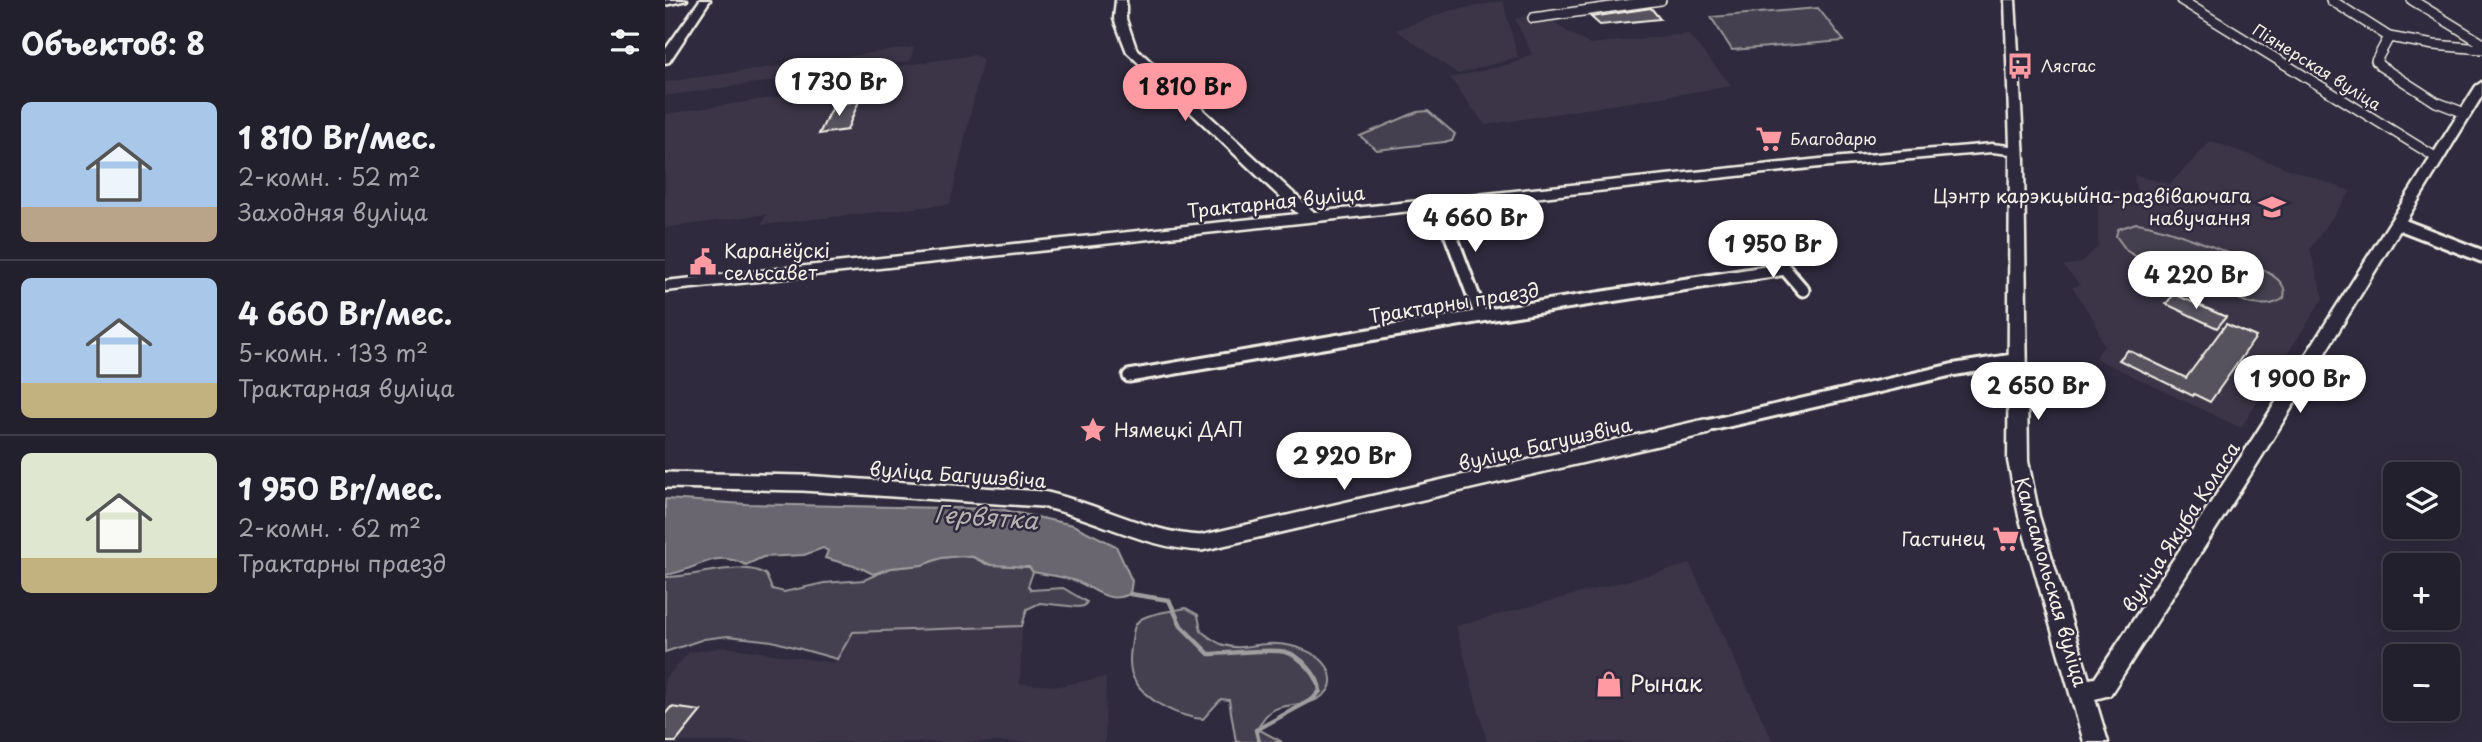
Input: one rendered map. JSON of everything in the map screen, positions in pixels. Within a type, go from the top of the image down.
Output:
[{"type":"street","points":[[665,2],[682,0]]},
{"type":"street","points":[[665,59],[705,0]]},
{"type":"street","points":[[1121,0],[1120,19],[1131,50],[1310,217]]},
{"type":"street","points":[[1533,18],[1600,4],[1661,0]]},
{"type":"street","name":"Камсамольская вуліца","points":[[2010,0],[2016,151],[2018,461],[2021,486],[2096,742]]},
{"type":"street","name":"Піянерская вуліца","points":[[2181,0],[2437,158]]},
{"type":"street","points":[[2331,0],[2389,37],[2482,49]]},
{"type":"street","points":[[2412,0],[2482,43]]},
{"type":"street","points":[[2389,37],[2376,61],[2380,66],[2437,102],[2465,113]]},
{"type":"street","name":"вуліца Якуба Коласа","points":[[2081,691],[2102,687],[2252,456],[2482,86]]},
{"type":"street","name":"Трактарная вуліца","points":[[665,286],[1860,160],[1992,148],[2016,151]]},
{"type":"street","points":[[1439,204],[1481,316]]},
{"type":"street","points":[[2397,223],[2482,257]]},
{"type":"street","points":[[1775,250],[1785,270],[1803,290]]},
{"type":"street","name":"Трактарны праезд","points":[[1129,376],[1481,316],[1785,270]]},
{"type":"street","name":"вуліца Багушэвіча","points":[[665,480],[803,483],[1042,499],[1072,505],[1177,542],[1201,543],[1951,370],[2019,359]]},
{"type":"shaded area","points":[[1503,1],[1518,57],[1458,74],[1396,30],[1448,11]]},
{"type":"shaded area","points":[[1818,8],[1844,41],[1732,50],[1711,17]]},
{"type":"shaded area","points":[[1543,12],[1566,31],[1589,44],[1688,34],[1732,86],[1485,125],[1450,78],[1511,64],[1532,54],[1515,19]]},
{"type":"shaded area","points":[[914,47],[910,61],[665,96],[665,82]]},
{"type":"shaded area","points":[[974,55],[983,59],[950,204],[761,225],[767,214],[665,228],[665,114],[792,95],[789,103],[831,97],[836,87],[847,85],[853,73]]},
{"type":"shaded area","points":[[1428,111],[1455,134],[1452,141],[1377,150],[1360,136],[1417,112]]},
{"type":"shaded area","points":[[2211,141],[2351,191],[2310,249],[2323,298],[2241,428],[2095,358],[2104,346],[2094,320],[2072,287],[2080,285],[2063,266],[2080,263],[2098,247],[2098,188],[2137,193],[2134,175],[2170,184]]},
{"type":"shaded area","points":[[2136,223],[2189,238],[2256,266],[2281,283],[2284,298],[2272,304],[2251,304],[2139,258],[2127,251],[2116,236],[2118,229]]},
{"type":"shaded area","points":[[973,557],[986,564],[1029,567],[1033,572],[1028,586],[1031,590],[1063,588],[1087,602],[1078,607],[1040,603],[1027,609],[1022,626],[853,632],[837,659],[772,641],[728,636],[704,639],[665,652],[665,577],[745,569],[766,575],[772,589],[784,592],[824,583],[864,580],[891,568],[922,565],[941,558]]},
{"type":"shaded area","name":"Рынак","points":[[1690,564],[1773,742],[1487,742],[1456,626]]},
{"type":"shaded area","points":[[1186,608],[1198,615],[1201,631],[1221,644],[1235,647],[1275,644],[1296,647],[1315,656],[1329,670],[1330,687],[1321,697],[1304,704],[1278,708],[1264,718],[1258,729],[1282,742],[1236,742],[1229,700],[1221,699],[1203,719],[1164,707],[1139,687],[1130,665],[1136,625],[1148,616]]},
{"type":"shaded area","points":[[1022,626],[1020,684],[1059,686],[1106,677],[1105,742],[665,742],[665,679],[689,652],[726,647],[835,663],[853,632]]},
{"type":"water","points":[[665,499],[746,504],[1000,509],[1073,525],[1116,546],[1132,581],[1130,594],[1109,597],[1073,580],[1033,572],[1029,567],[991,565],[973,557],[941,558],[922,565],[891,568],[873,574],[825,558],[828,551],[823,548],[804,555],[763,557],[746,565],[734,560],[714,560],[665,575]]},
{"type":"building","points":[[1651,8],[1660,19],[1600,25],[1591,17]]},
{"type":"building","points":[[859,101],[847,130],[819,134],[833,105]]},
{"type":"building","points":[[2174,294],[2226,317],[2217,328],[2166,304]]},
{"type":"building","points":[[2226,324],[2256,337],[2210,402],[2119,360],[2128,350],[2186,378]]},
{"type":"building","points":[[671,707],[701,711],[676,742],[665,742],[665,714]]},
{"type":"waterway","name":"Гервятка","points":[[1130,594],[1169,600],[1181,626],[1209,654],[1286,652],[1308,667],[1320,691],[1313,699],[1256,730],[1259,742]]},
{"type":"place","name":"Лясгас","points":[[2020,66]]},
{"type":"place","name":"Благодарю","points":[[1769,139]]},
{"type":"place","name":"Цэнтр карэкцыйна-развіваючага навучання","points":[[2272,207]]},
{"type":"place","name":"Каранёўскі сельсавет","points":[[703,262]]},
{"type":"place","name":"Нямецкі ДАП","points":[[1093,430]]},
{"type":"place","name":"Гастинец","points":[[2006,539]]},
{"type":"place","name":"Рынак","points":[[1609,684]]}]
